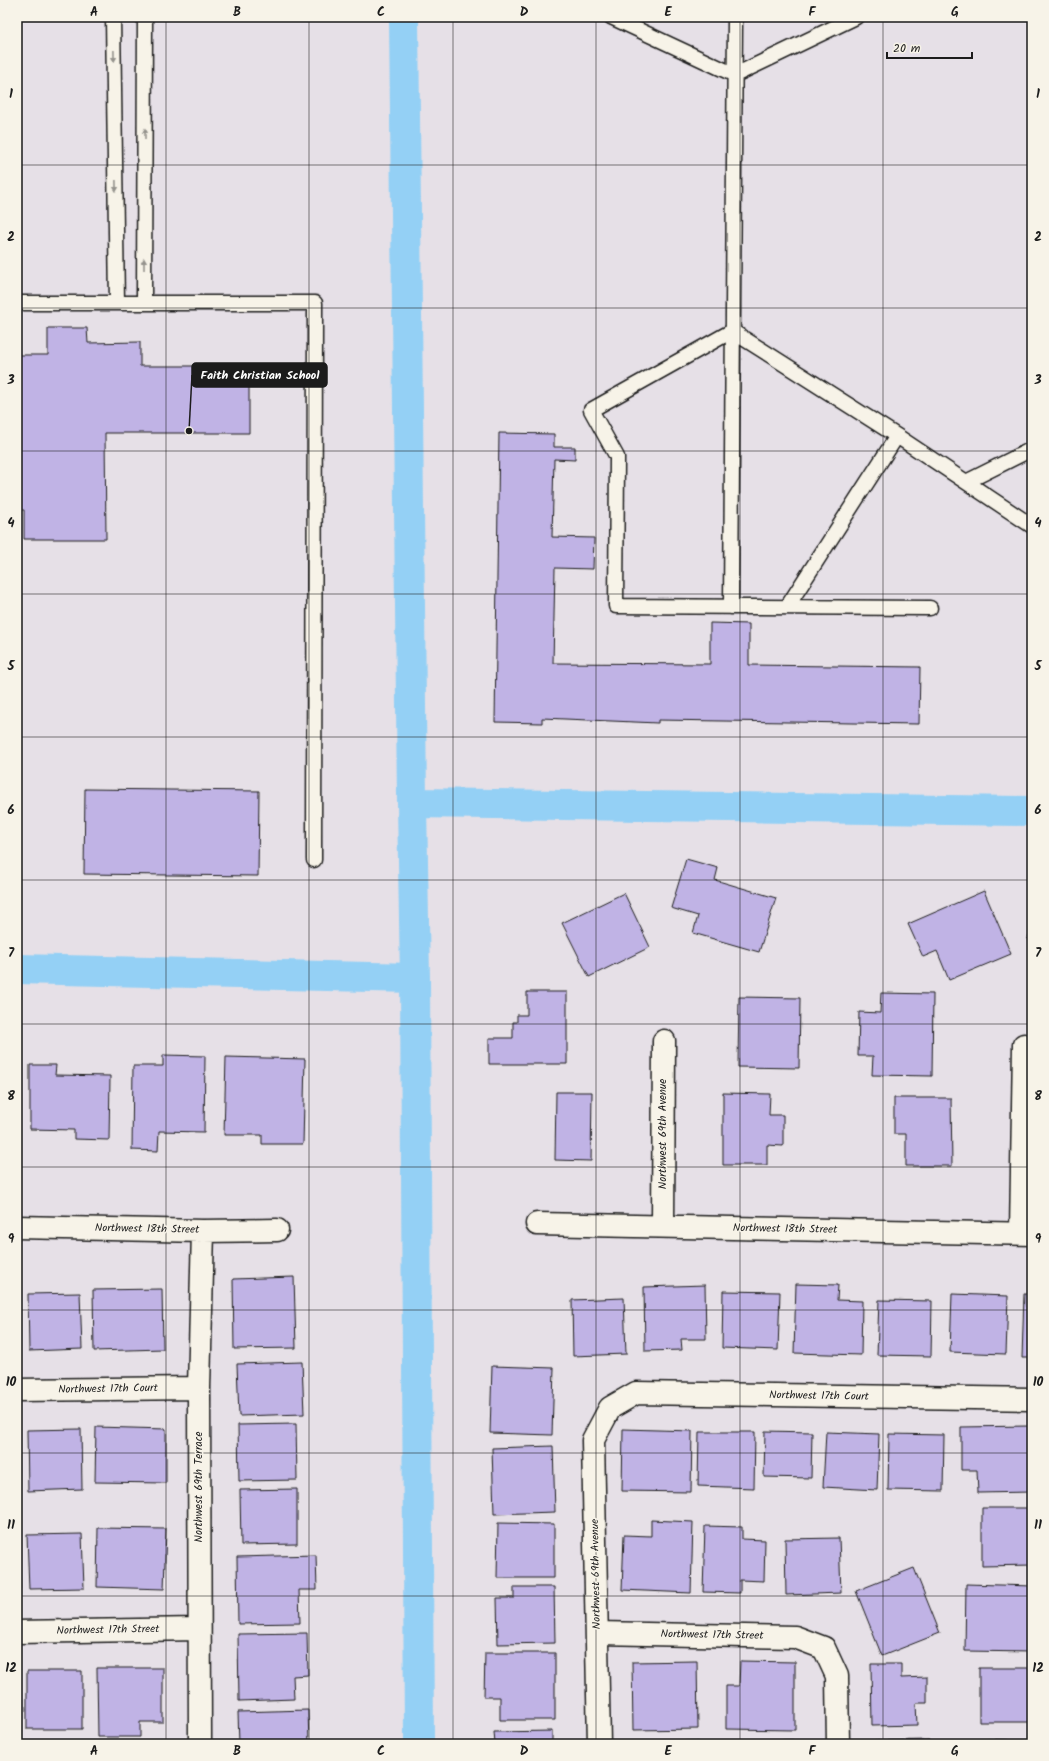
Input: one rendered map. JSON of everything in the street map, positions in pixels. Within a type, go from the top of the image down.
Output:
[{"type":"street","name":"Northwest 69th Avenue","points":[[663,1226],[664,1041]]},
{"type":"street","points":[[1024,1045],[1026,1234]]},
{"type":"street","name":"Northwest 18th Street","points":[[537,1224],[1026,1234]]},
{"type":"street","name":"Northwest 18th Street","points":[[17,1227],[277,1230]]},
{"type":"street","name":"Northwest 69th Terrace","points":[[200,1744],[199,1388],[203,1230]]},
{"type":"street","name":"Northwest 17th Court","points":[[17,1390],[199,1388]]},
{"type":"street","name":"Northwest 17th Court","points":[[610,1408],[636,1393],[1032,1399]]},
{"type":"street","name":"Northwest 69th Avenue","points":[[599,1744],[598,1632],[593,1440],[610,1408]]},
{"type":"street","name":"Northwest 17th Street","points":[[17,1632],[199,1629]]},
{"type":"street","name":"Northwest 17th Street","points":[[598,1632],[795,1637],[824,1648],[837,1676],[838,1744]]},
{"type":"lane","points":[[113,17],[117,303]]},
{"type":"lane","points":[[144,303],[145,17]]},
{"type":"lane","points":[[611,17],[735,75]]},
{"type":"lane","points":[[731,607],[735,17]]},
{"type":"lane","points":[[735,75],[856,17]]},
{"type":"lane","points":[[17,303],[315,303],[314,860]]},
{"type":"lane","points":[[732,331],[897,436],[1032,526]]},
{"type":"lane","points":[[732,331],[591,410],[617,457],[616,606],[930,608]]},
{"type":"lane","points":[[787,607],[897,436]]},
{"type":"lane","points":[[966,482],[1032,449]]},
{"type":"building","points":[[48,328],[87,328],[88,343],[140,342],[140,366],[249,366],[249,433],[105,433],[106,539],[24,539],[24,510],[17,510],[17,355],[48,355]]},
{"type":"building","points":[[499,433],[554,434],[554,447],[575,447],[575,460],[554,459],[552,537],[594,538],[593,569],[555,568],[553,663],[710,664],[710,623],[749,624],[749,665],[920,667],[919,724],[658,720],[658,723],[542,718],[542,723],[495,722]]},
{"type":"building","points":[[85,789],[259,791],[258,876],[84,874]]},
{"type":"building","points":[[686,859],[718,868],[715,880],[776,898],[759,952],[693,933],[698,916],[671,908]]},
{"type":"building","points":[[984,891],[1011,954],[949,980],[937,951],[923,957],[908,924]]},
{"type":"building","points":[[624,893],[650,947],[589,977],[562,923]]},
{"type":"building","points":[[1032,929],[1032,942],[1027,939]]},
{"type":"building","points":[[527,992],[567,992],[567,1064],[489,1064],[489,1038],[513,1038],[513,1022],[517,1022],[517,1015],[527,1015]]},
{"type":"building","points":[[881,993],[933,994],[932,1076],[872,1075],[873,1056],[858,1056],[859,1012],[880,1013]]},
{"type":"building","points":[[739,997],[800,998],[799,1068],[738,1067]]},
{"type":"building","points":[[163,1055],[205,1056],[204,1132],[159,1131],[158,1151],[132,1150],[133,1066],[163,1066]]},
{"type":"building","points":[[226,1057],[305,1059],[303,1144],[262,1144],[262,1135],[224,1135]]},
{"type":"building","points":[[30,1065],[56,1065],[55,1075],[110,1076],[109,1140],[74,1139],[74,1130],[30,1129]]},
{"type":"building","points":[[556,1092],[592,1092],[591,1161],[555,1160]]},
{"type":"building","points":[[723,1093],[770,1094],[769,1115],[783,1115],[783,1146],[767,1145],[767,1165],[723,1165]]},
{"type":"building","points":[[894,1098],[951,1098],[952,1166],[906,1166],[906,1134],[894,1134]]},
{"type":"building","points":[[294,1277],[296,1348],[234,1349],[233,1279]]},
{"type":"building","points":[[796,1284],[838,1285],[837,1300],[862,1301],[861,1355],[794,1353]]},
{"type":"building","points":[[705,1285],[706,1339],[681,1339],[682,1350],[645,1351],[644,1287]]},
{"type":"building","points":[[162,1289],[163,1349],[94,1351],[93,1290]]},
{"type":"building","points":[[723,1291],[780,1292],[778,1350],[722,1348]]},
{"type":"building","points":[[80,1293],[82,1349],[29,1351],[28,1294]]},
{"type":"building","points":[[952,1294],[1008,1296],[1006,1354],[950,1352]]},
{"type":"building","points":[[1024,1294],[1032,1294],[1032,1358],[1022,1358]]},
{"type":"building","points":[[624,1298],[626,1354],[573,1356],[572,1300]]},
{"type":"building","points":[[879,1300],[932,1301],[931,1356],[877,1355]]},
{"type":"building","points":[[302,1362],[304,1414],[239,1416],[237,1364]]},
{"type":"building","points":[[492,1366],[554,1368],[552,1435],[490,1433]]},
{"type":"building","points":[[296,1424],[297,1480],[239,1481],[238,1425]]},
{"type":"building","points":[[1030,1426],[1031,1492],[978,1493],[977,1470],[961,1470],[961,1427]]},
{"type":"building","points":[[96,1427],[166,1429],[166,1483],[95,1482]]},
{"type":"building","points":[[81,1429],[82,1489],[28,1491],[27,1430]]},
{"type":"building","points":[[623,1429],[692,1431],[691,1492],[622,1491]]},
{"type":"building","points":[[765,1431],[812,1432],[811,1478],[764,1477]]},
{"type":"building","points":[[17,1432],[18,1493],[17,1494]]},
{"type":"building","points":[[699,1432],[755,1432],[754,1488],[698,1486]]},
{"type":"building","points":[[826,1432],[879,1434],[877,1490],[823,1487]]},
{"type":"building","points":[[889,1434],[944,1435],[943,1491],[888,1490]]},
{"type":"building","points":[[553,1446],[555,1512],[494,1514],[492,1448]]},
{"type":"building","points":[[297,1489],[297,1544],[241,1545],[240,1490]]},
{"type":"building","points":[[982,1508],[1032,1508],[1032,1565],[982,1566]]},
{"type":"building","points":[[651,1520],[693,1522],[691,1593],[622,1590],[624,1535],[651,1536]]},
{"type":"building","points":[[498,1523],[554,1524],[554,1578],[497,1578]]},
{"type":"building","points":[[705,1526],[742,1527],[742,1539],[765,1540],[764,1581],[740,1580],[740,1593],[703,1592]]},
{"type":"building","points":[[98,1528],[166,1529],[164,1589],[97,1587]]},
{"type":"building","points":[[17,1530],[20,1589],[17,1590]]},
{"type":"building","points":[[82,1534],[84,1588],[29,1589],[27,1535]]},
{"type":"building","points":[[839,1538],[841,1593],[786,1595],[785,1539]]},
{"type":"building","points":[[316,1555],[317,1590],[299,1590],[300,1623],[238,1624],[237,1557]]},
{"type":"building","points":[[914,1568],[940,1633],[882,1656],[856,1591]]},
{"type":"building","points":[[966,1584],[1032,1586],[1032,1652],[965,1651]]},
{"type":"building","points":[[514,1587],[554,1587],[555,1643],[498,1644],[497,1598],[514,1598]]},
{"type":"building","points":[[307,1633],[308,1675],[293,1676],[294,1699],[239,1701],[238,1634]]},
{"type":"building","points":[[485,1653],[555,1653],[555,1720],[500,1720],[500,1697],[484,1697]]},
{"type":"building","points":[[697,1661],[698,1729],[633,1730],[632,1662]]},
{"type":"building","points":[[740,1661],[795,1662],[795,1730],[726,1729],[726,1686],[739,1686]]},
{"type":"building","points":[[871,1664],[901,1664],[901,1678],[927,1677],[927,1703],[916,1703],[917,1725],[872,1726]]},
{"type":"building","points":[[97,1668],[163,1668],[163,1722],[140,1722],[140,1737],[98,1737]]},
{"type":"building","points":[[979,1668],[1032,1668],[1032,1722],[979,1722]]},
{"type":"building","points":[[27,1671],[82,1671],[82,1729],[27,1729]]},
{"type":"building","points":[[308,1710],[309,1744],[239,1744],[238,1712]]},
{"type":"building","points":[[552,1731],[552,1744],[495,1744],[494,1732]]},
{"type":"building","points":[[979,1739],[1032,1741],[1032,1744],[979,1744]]},
{"type":"building","points":[[793,1740],[793,1744],[733,1744],[733,1741]]},
{"type":"building","points":[[929,1740],[929,1744],[874,1744],[874,1741]]},
{"type":"building","points":[[697,1741],[697,1744],[636,1744],[636,1742]]},
{"type":"waterway","points":[[404,17],[415,978],[419,1744]]},
{"type":"waterway","points":[[412,803],[1032,811]]},
{"type":"waterway","points":[[17,969],[415,978]]},
{"type":"place","name":"Faith Christian School","points":[[189,431]]}]
